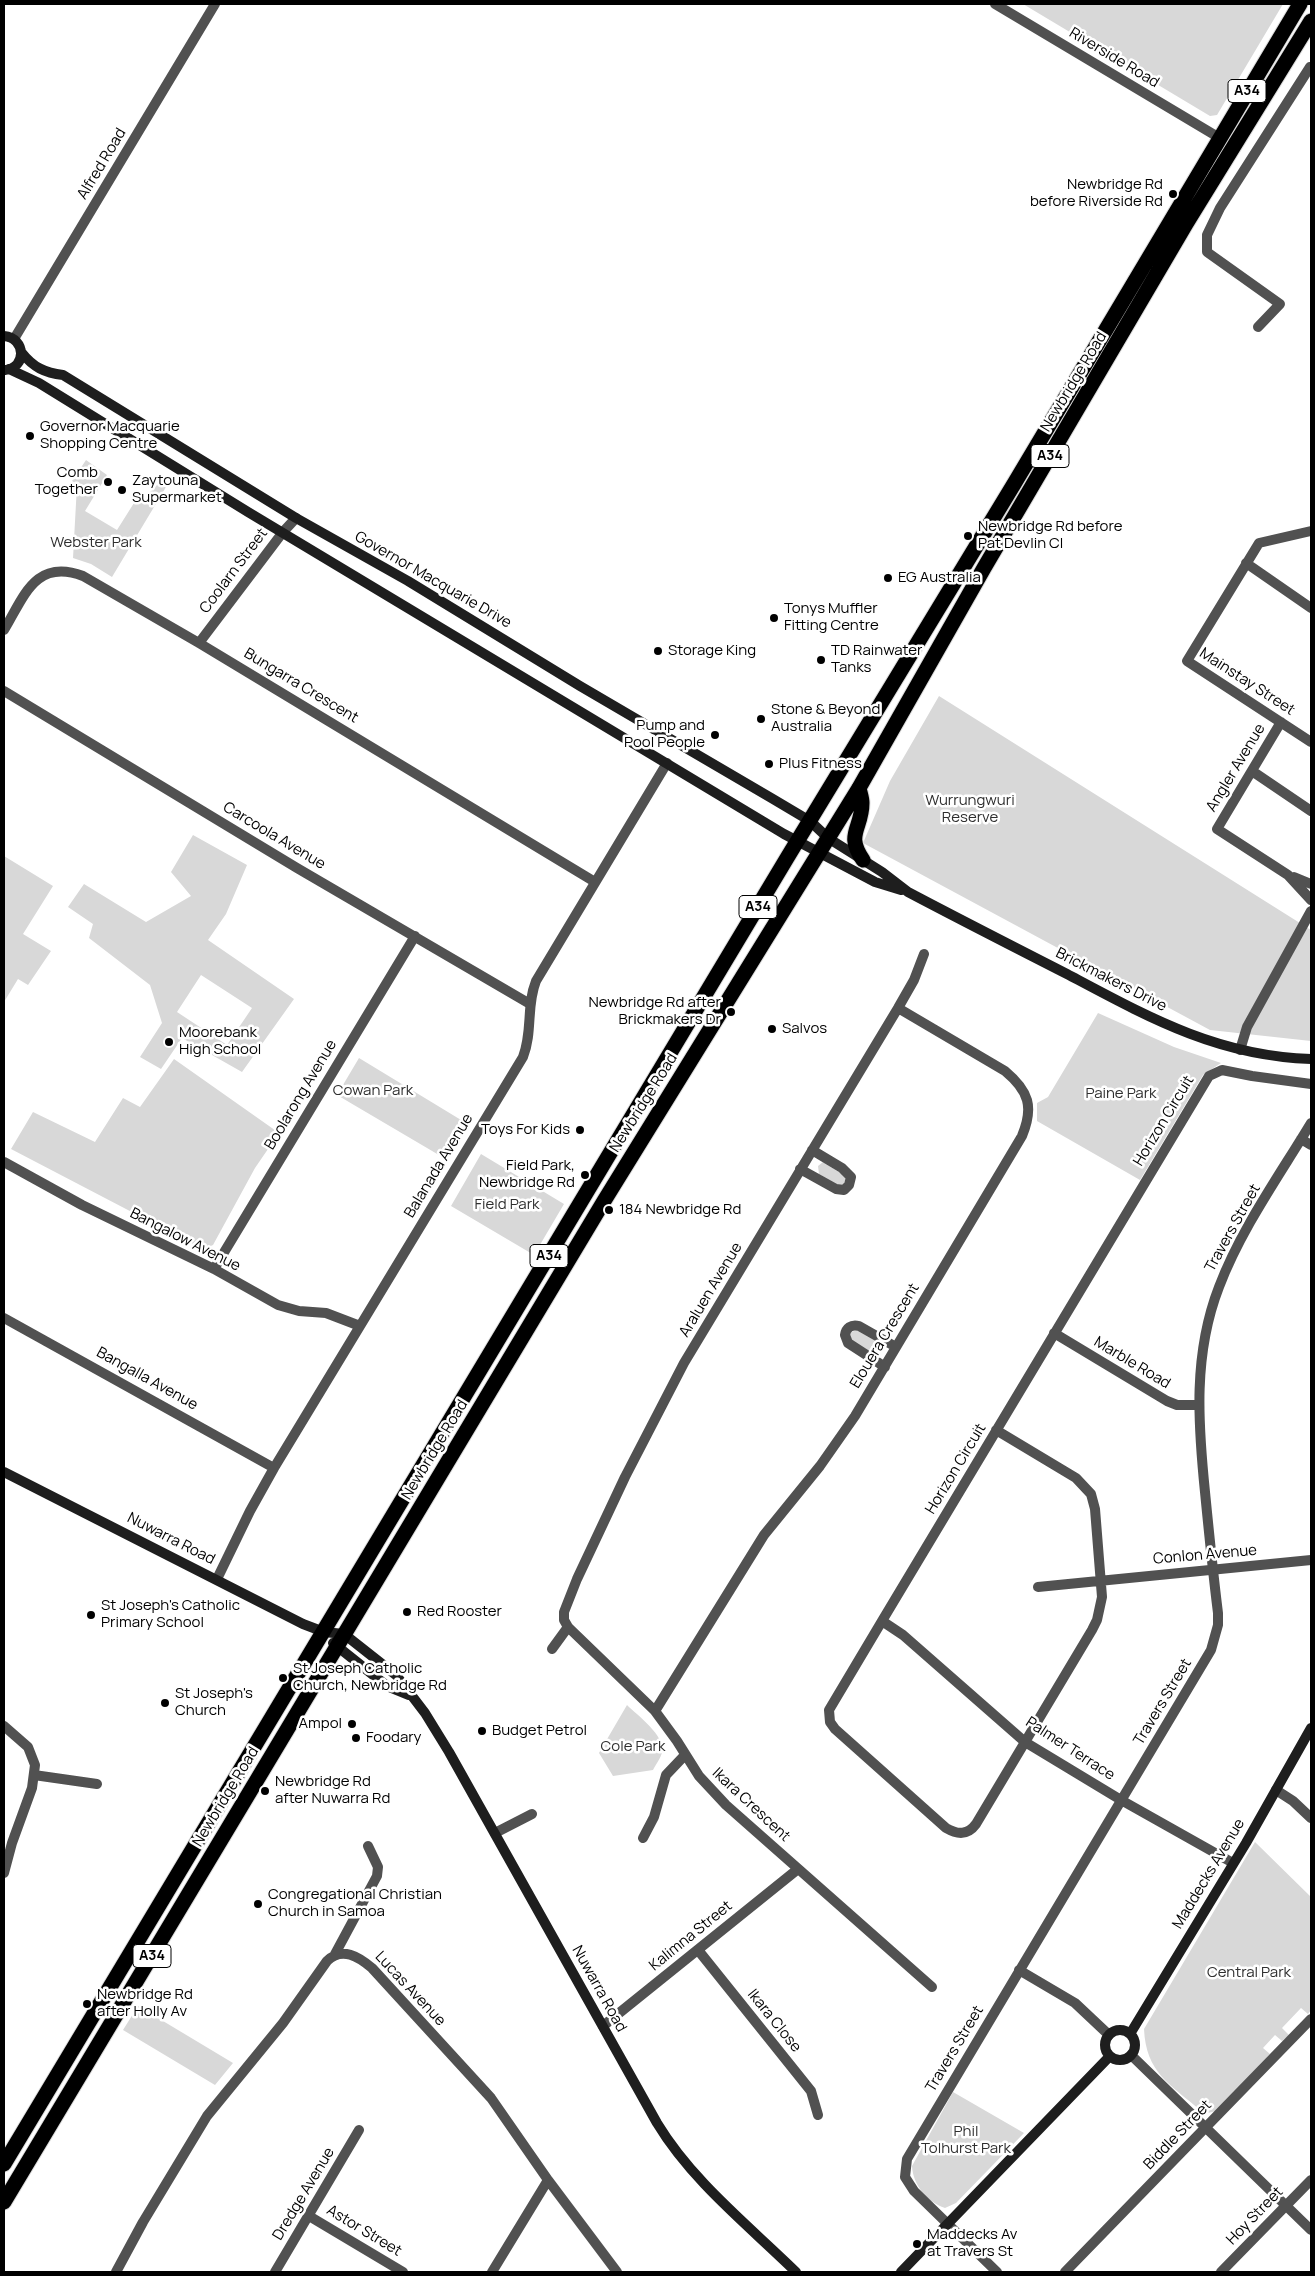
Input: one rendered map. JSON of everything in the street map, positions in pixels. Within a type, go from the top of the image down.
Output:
[{"type":"highway","name":"Newbridge Road","points":[[4,2164],[797,841],[1014,484],[1218,137],[1300,4]]},
{"type":"highway","name":"Newbridge Road","points":[[4,2202],[604,1201],[859,788],[984,568],[1182,233],[1311,20]]},
{"type":"highway","points":[[859,788],[862,804],[854,839],[855,847],[863,860]]},
{"type":"main road","name":"Governor Macquarie Drive","points":[[9,338],[21,348],[22,353],[37,367],[48,373],[63,375],[296,518],[408,580],[810,821],[828,838]]},
{"type":"main road","points":[[6,370],[18,363],[22,353]]},
{"type":"main road","points":[[6,370],[39,383],[797,841]]},
{"type":"main road","name":"Brickmakers Drive","points":[[828,838],[908,892],[1172,1028],[1240,1050],[1274,1056],[1311,1059]]},
{"type":"main road","name":"Brickmakers Drive","points":[[797,841],[875,882],[908,892]]},
{"type":"main road","name":"Nuwarra Road","points":[[4,1472],[324,1632],[396,1675],[425,1713],[449,1752],[675,2151],[796,2272]]},
{"type":"main road","name":"Nuwarra Road","points":[[340,1641],[388,1686],[410,1695]]},
{"type":"main road","name":"Maddecks Avenue","points":[[1130,2034],[1233,1863],[1311,1728]]},
{"type":"main road","points":[[1117,2030],[1130,2034],[1135,2046],[1131,2055],[1119,2060],[1110,2056],[1105,2043],[1109,2035],[1117,2030]]},
{"type":"main road","points":[[901,2272],[1110,2056]]},
{"type":"street","name":"Alfred Road","points":[[9,338],[215,4]]},
{"type":"street","name":"Riverside Road","points":[[994,4],[1218,137]]},
{"type":"street","points":[[1258,326],[1280,304],[1207,252],[1206,235],[1252,155],[1310,67]]},
{"type":"street","name":"Coolarn Street","points":[[199,643],[283,532],[296,518]]},
{"type":"street","points":[[1311,531],[1259,543],[1246,563],[1311,608]]},
{"type":"street","name":"Mainstay Street","points":[[1246,563],[1187,661],[1311,742]]},
{"type":"street","name":"Bungarra Crescent","points":[[4,630],[36,580],[49,572],[61,571],[83,576],[199,643],[596,882]]},
{"type":"street","name":"Carcoola Avenue","points":[[4,691],[530,1004]]},
{"type":"street","name":"Angler Avenue","points":[[1280,722],[1217,829],[1288,875]]},
{"type":"street","name":"Balanada Avenue","points":[[216,1579],[274,1468],[523,1057],[529,1037],[530,1004],[536,981],[667,763]]},
{"type":"street","points":[[1252,771],[1311,811]]},
{"type":"street","points":[[1288,875],[1311,884]]},
{"type":"street","points":[[1288,875],[1311,900]]},
{"type":"street","points":[[1279,972],[1311,911]]},
{"type":"street","points":[[1240,1050],[1247,1027],[1259,1004],[1311,927]]},
{"type":"street","name":"Boolarong Avenue","points":[[214,1269],[415,936]]},
{"type":"street","name":"Araluen Avenue","points":[[568,1627],[564,1620],[564,1612],[574,1586],[656,1415],[684,1363],[898,1008],[914,980],[924,954]]},
{"type":"street","name":"Elouera Crescent","points":[[655,1711],[747,1561],[783,1510],[838,1442],[885,1367],[1022,1136],[1030,1114],[1026,1095],[1022,1087],[1010,1075],[898,1008]]},
{"type":"street","name":"Horizon Circuit","points":[[1025,1742],[973,1828],[961,1833],[946,1828],[830,1722],[828,1714],[1208,1076],[1222,1070],[1260,1078],[1311,1084]]},
{"type":"street","points":[[1311,1123],[1301,1140],[1311,1145]]},
{"type":"street","name":"Travers Street","points":[[997,2272],[909,2184],[905,2177],[907,2159],[1211,1650],[1218,1626],[1198,1405],[1202,1352],[1218,1289],[1245,1233],[1301,1140]]},
{"type":"street","points":[[800,1169],[836,1189],[844,1190],[849,1185],[851,1178],[849,1173],[812,1150]]},
{"type":"street","name":"Bangalow Avenue","points":[[4,1162],[82,1205],[214,1269],[278,1305],[326,1313],[360,1326]]},
{"type":"street","name":"Bangalla Avenue","points":[[4,1318],[274,1468]]},
{"type":"street","points":[[885,1367],[848,1343],[845,1335],[847,1330],[853,1326],[859,1326],[896,1347]]},
{"type":"street","name":"Marble Road","points":[[1054,1333],[1167,1401],[1177,1405],[1198,1405]]},
{"type":"street","points":[[996,1430],[1076,1478],[1087,1487],[1095,1509],[1102,1580],[1102,1598],[1097,1620],[1025,1742]]},
{"type":"street","name":"Conlon Avenue","points":[[1038,1587],[1311,1560]]},
{"type":"street","name":"Palmer Terrace","points":[[882,1621],[904,1635],[1025,1742],[1233,1863]]},
{"type":"street","points":[[552,1650],[568,1627]]},
{"type":"street","name":"Ikara Crescent","points":[[568,1627],[655,1711],[699,1776],[713,1792],[932,1987]]},
{"type":"street","points":[[4,1726],[28,1747],[35,1765],[32,1788],[12,1843],[4,1873]]},
{"type":"street","points":[[643,1838],[654,1817],[666,1775],[685,1755]]},
{"type":"street","points":[[34,1775],[97,1784]]},
{"type":"street","points":[[1276,1790],[1292,1800],[1311,1818]]},
{"type":"street","points":[[495,1834],[532,1814]]},
{"type":"street","points":[[116,2272],[142,2222],[207,2116],[283,2023],[327,1961],[335,1954],[378,1876],[378,1867],[368,1846]]},
{"type":"street","name":"Kalimna Street","points":[[603,2026],[798,1869]]},
{"type":"street","name":"Ikara Close","points":[[698,1950],[811,2092],[818,2115]]},
{"type":"street","name":"Lucas Avenue","points":[[335,1954],[349,1954],[361,1959],[372,1968],[491,2098],[548,2180],[617,2272]]},
{"type":"street","points":[[1019,1970],[1075,2004],[1109,2035]]},
{"type":"street","name":"Biddle Street","points":[[1065,2272],[1311,2019]]},
{"type":"street","points":[[1131,2055],[1311,2230]]},
{"type":"street","name":"Dredge Avenue","points":[[275,2272],[359,2130]]},
{"type":"street","points":[[492,2272],[548,2180]]},
{"type":"street","name":"Hoy Street","points":[[1221,2272],[1311,2180]]},
{"type":"street","name":"Astor Street","points":[[309,2216],[403,2272]]},
{"type":"green space","points":[[1023,4],[1283,4],[1217,115],[1210,116]]},
{"type":"green space","name":"Webster Park","points":[[86,460],[107,475],[85,511],[117,530],[139,495],[146,496],[161,481],[169,482],[112,577],[91,564],[73,558],[77,485],[72,481]]},
{"type":"green space","name":"Wurrungwuri Reserve","points":[[939,696],[1311,930],[1311,1041],[1210,1030],[863,843],[890,781]]},
{"type":"green space","points":[[193,835],[247,865],[226,914],[208,940],[294,999],[242,1072],[182,1038],[161,1069],[140,1057],[162,1023],[150,985],[89,938],[93,924],[68,907],[84,884],[146,922],[191,896],[171,872]],"holes":[[[201,975],[252,1008],[227,1045],[177,1012]]]},
{"type":"green space","points":[[4,856],[53,886],[23,934],[51,951],[28,985],[18,979],[4,1002]]},
{"type":"green space","name":"Paine Park","points":[[1098,1013],[1174,1047],[1221,1063],[1203,1075],[1140,1180],[1037,1121],[1037,1103],[1048,1097]]},
{"type":"green space","name":"Cowan Park","points":[[359,1058],[466,1123],[444,1158],[337,1095]]},
{"type":"green space","points":[[174,1059],[279,1133],[255,1168],[213,1245],[206,1248],[195,1245],[11,1149],[33,1112],[95,1142],[123,1098],[140,1107]]},
{"type":"green space","name":"Field Park","points":[[481,1154],[564,1204],[534,1255],[451,1206]]},
{"type":"green space","points":[[823,1162],[847,1177],[843,1185],[839,1186],[819,1174],[818,1166]]},
{"type":"green space","points":[[856,1330],[879,1343],[878,1351],[872,1353],[853,1342],[850,1338],[850,1333]]},
{"type":"green space","name":"Cole Park","points":[[627,1705],[655,1733],[662,1746],[662,1752],[653,1770],[613,1776],[599,1753]]},
{"type":"green space","name":"Central Park","points":[[1255,1842],[1311,1897],[1311,2010],[1308,2014],[1301,2008],[1282,2028],[1289,2035],[1282,2041],[1275,2035],[1263,2048],[1270,2054],[1216,2111],[1208,2113],[1200,2110],[1170,2085],[1155,2067],[1149,2057],[1144,2029]]},
{"type":"green space","points":[[138,2006],[233,2063],[215,2085],[123,2030]]},
{"type":"green space","name":"Phil Tolhurst Park","points":[[953,2092],[1024,2133],[956,2203],[945,2208],[932,2202],[922,2192],[915,2180],[912,2166]]},
{"type":"place","name":"Newbridge Rd before Riverside Rd","points":[[1173,194]]},
{"type":"place","name":"Governor Macquarie Shopping Centre","points":[[30,436]]},
{"type":"place","name":"Comb Together","points":[[108,482]]},
{"type":"place","name":"Zaytouna Supermarket","points":[[122,490]]},
{"type":"place","name":"Newbridge Rd before Pat Devlin Cl","points":[[968,536]]},
{"type":"place","name":"EG Australia","points":[[888,578]]},
{"type":"place","name":"Tonys Muffler Fitting Centre","points":[[774,618]]},
{"type":"place","name":"Storage King","points":[[658,651]]},
{"type":"place","name":"TD Rainwater Tanks","points":[[821,660]]},
{"type":"place","name":"Stone & Beyond Australia","points":[[761,719]]},
{"type":"place","name":"Pump and Pool People","points":[[715,735]]},
{"type":"place","name":"Plus Fitness","points":[[769,764]]},
{"type":"place","name":"Newbridge Rd after Brickmakers Dr","points":[[731,1012]]},
{"type":"place","name":"Salvos","points":[[772,1029]]},
{"type":"place","name":"Moorebank High School","points":[[169,1042]]},
{"type":"place","name":"Toys For Kids","points":[[580,1130]]},
{"type":"place","name":"Field Park, Newbridge Rd","points":[[585,1175]]},
{"type":"place","name":"184 Newbridge Rd","points":[[609,1210]]},
{"type":"place","name":"Red Rooster","points":[[407,1612]]},
{"type":"place","name":"St Joseph's Catholic Primary School","points":[[91,1615]]},
{"type":"place","name":"St Joseph Catholic Church, Newbridge Rd","points":[[283,1678]]},
{"type":"place","name":"St Joseph's Church","points":[[165,1703]]},
{"type":"place","name":"Ampol","points":[[352,1724]]},
{"type":"place","name":"Budget Petrol","points":[[482,1731]]},
{"type":"place","name":"Foodary","points":[[356,1738]]},
{"type":"place","name":"Newbridge Rd after Nuwarra Rd","points":[[265,1791]]},
{"type":"place","name":"Congregational Christian Church in Samoa","points":[[258,1904]]},
{"type":"place","name":"Newbridge Rd after Holly Av","points":[[87,2004]]},
{"type":"place","name":"Maddecks Av at Travers St","points":[[917,2244]]}]
